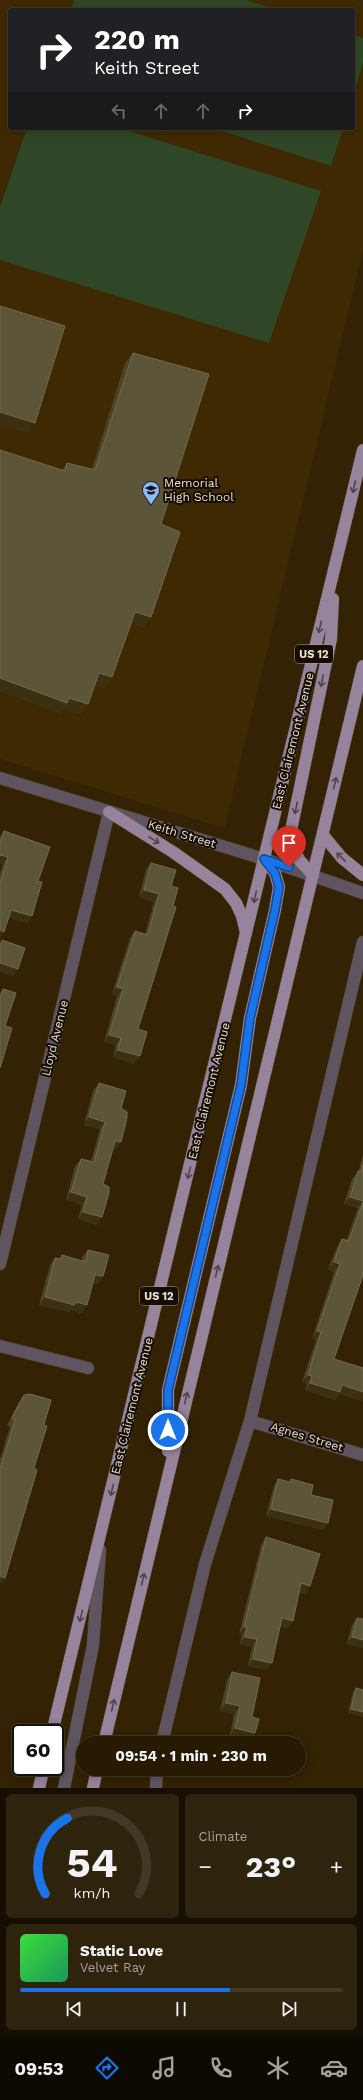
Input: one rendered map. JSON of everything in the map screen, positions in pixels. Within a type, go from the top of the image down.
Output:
[{"type":"main road","name":"East Clairemont Avenue","points":[[54,1724],[247,935],[363,450]]},
{"type":"main road","points":[[313,875],[300,861],[289,840],[331,639],[334,573]]},
{"type":"main road","points":[[106,1736],[168,1470],[363,666]]},
{"type":"main road","points":[[109,812],[173,852],[225,889],[239,909],[247,935]]},
{"type":"main road","points":[[323,835],[342,858],[363,875]]},
{"type":"main road","points":[[168,1470],[168,1390],[241,1085],[250,1018],[278,895],[279,887],[275,873],[264,859]]},
{"type":"main road","points":[[39,1788],[42,1776]]},
{"type":"main road","points":[[93,1788],[96,1776]]},
{"type":"street","name":"Keith Street","points":[[0,778],[264,859],[363,893]]},
{"type":"street","name":"Lloyd Avenue","points":[[0,1264],[109,812]]},
{"type":"street","points":[[164,1736],[206,1564],[250,1420],[363,942]]},
{"type":"street","points":[[0,1346],[88,1368]]},
{"type":"street","name":"Agnes Street","points":[[250,1420],[363,1455]]},
{"type":"street","points":[[64,1788],[93,1645],[101,1532]]},
{"type":"street","points":[[156,1788],[157,1776]]},
{"type":"shaded area","name":"Memorial High School","points":[[0,0],[363,0],[363,250],[225,826],[220,827],[0,759]]},
{"type":"green space","points":[[74,0],[247,0],[271,8],[72,8]]},
{"type":"green space","points":[[355,36],[363,38],[363,63],[355,89]]},
{"type":"green space","points":[[26,130],[125,130],[321,191],[269,343],[0,260],[0,207]]},
{"type":"green space","points":[[219,130],[342,130],[331,166]]},
{"type":"building","points":[[0,306],[65,326],[35,423],[0,412]]},
{"type":"building","name":"Memorial High School","points":[[133,353],[209,374],[161,524],[180,532],[151,617],[135,612],[112,677],[99,673],[88,704],[69,698],[67,703],[0,678],[0,450],[65,471],[67,463],[95,470]]},
{"type":"building","points":[[4,831],[50,847],[38,881],[42,882],[32,916],[11,910],[4,932],[0,930],[0,883],[8,857],[0,855],[0,843]]},
{"type":"building","points":[[151,863],[176,870],[171,886],[178,888],[173,906],[176,907],[138,1029],[147,1032],[140,1056],[118,1050],[121,1038],[109,1035],[123,989],[117,987],[135,931],[148,935],[159,894],[144,890]]},
{"type":"building","points":[[2,940],[25,948],[18,969],[0,963],[0,945]]},
{"type":"building","points":[[3,989],[16,993],[5,1026],[12,1028],[0,1068],[0,996]]},
{"type":"building","points":[[99,1083],[126,1091],[121,1108],[127,1112],[121,1142],[115,1141],[103,1184],[109,1187],[109,1193],[102,1217],[83,1212],[87,1197],[71,1192],[81,1159],[94,1162],[105,1122],[89,1117]]},
{"type":"building","points":[[363,1165],[363,1201],[350,1197],[358,1171],[361,1172]]},
{"type":"building","points":[[363,1202],[363,1275],[334,1359],[363,1368],[363,1392],[342,1385],[340,1392],[310,1383],[312,1376],[308,1375],[321,1332],[317,1331],[340,1264],[334,1262],[342,1239],[349,1241]]},
{"type":"building","points":[[88,1250],[109,1255],[103,1276],[95,1275],[87,1305],[76,1302],[74,1305],[45,1297],[55,1258],[61,1259],[62,1255],[86,1262]]},
{"type":"building","points":[[30,1394],[51,1400],[44,1425],[47,1426],[34,1468],[37,1470],[5,1578],[0,1576],[0,1469],[15,1420],[12,1418],[24,1395]]},
{"type":"building","points":[[278,1479],[290,1482],[291,1479],[313,1485],[311,1495],[333,1500],[328,1523],[271,1509]]},
{"type":"building","points":[[266,1537],[320,1554],[310,1586],[301,1583],[293,1621],[282,1618],[272,1663],[253,1659],[257,1639],[245,1637],[247,1627],[244,1627]]},
{"type":"building","points":[[357,1618],[363,1619],[363,1640],[352,1637]]},
{"type":"building","points":[[232,1672],[260,1678],[252,1717],[259,1719],[255,1733],[235,1728],[240,1706],[226,1703]]},
{"type":"building","points":[[356,1688],[363,1690],[363,1712],[351,1709]]},
{"type":"place","name":"Memorial High School","points":[[151,505]]},
{"type":"route","points":[[168,1430],[168,1390],[241,1085],[250,1018],[279,887],[275,873],[264,859],[289,867]]}]
